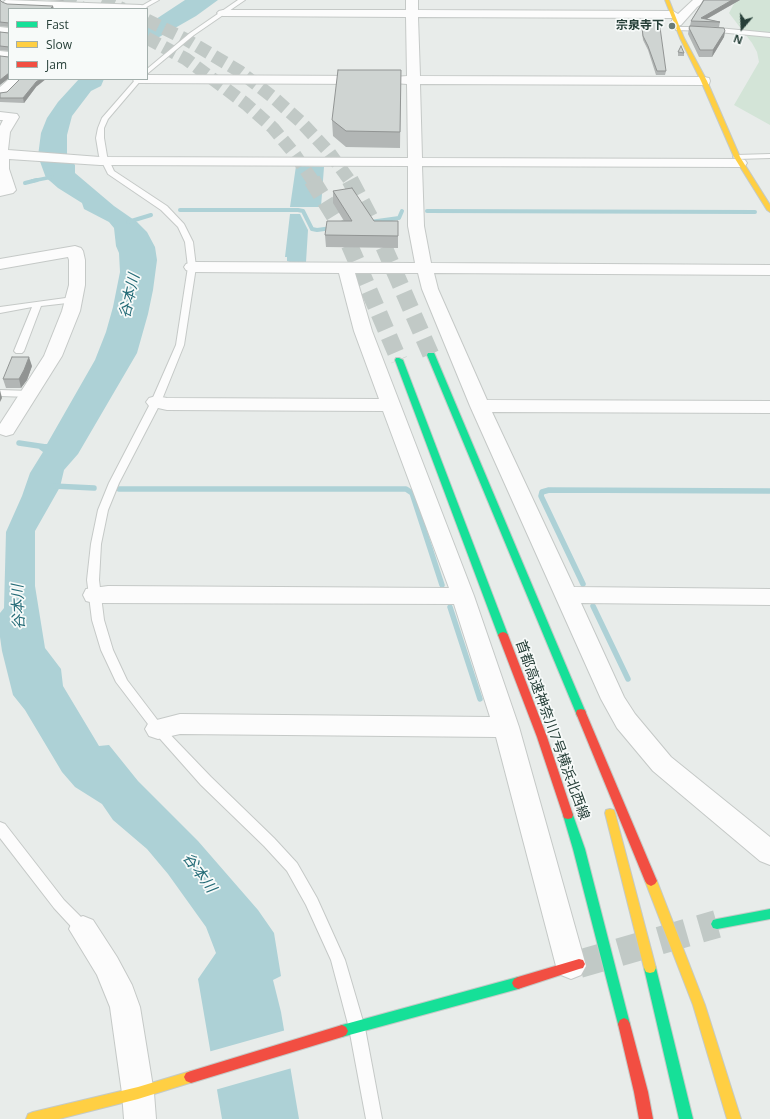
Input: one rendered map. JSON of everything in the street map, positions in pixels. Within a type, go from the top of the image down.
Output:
[{"type":"main road","points":[[667,0],[738,160],[770,210]]},
{"type":"main road","name":"首都高速神奈川7号横浜北西線","points":[[431,356],[586,729]]},
{"type":"main road","name":"首都高速神奈川7号横浜北西線","points":[[399,360],[542,737],[579,849],[639,1084],[646,1119]]},
{"type":"main road","points":[[586,729],[603,789]]},
{"type":"main road","points":[[586,729],[648,874],[699,1005],[734,1119]]},
{"type":"main road","points":[[607,804],[647,954],[686,1119]]},
{"type":"main road","points":[[717,924],[770,914]]},
{"type":"main road","points":[[33,1119],[144,1100],[350,1030],[511,985],[575,965]]},
{"type":"street","points":[[223,13],[412,7],[676,22],[692,5],[701,0]]},
{"type":"street","points":[[5,4],[141,8]]},
{"type":"street","points":[[412,7],[416,226],[419,246],[430,289],[480,406],[613,699],[626,721],[662,764],[770,853]]},
{"type":"street","points":[[148,79],[704,81]]},
{"type":"street","points":[[0,92],[2,92],[16,80]]},
{"type":"street","points":[[0,116],[12,117],[3,132],[2,168],[8,190],[0,190]]},
{"type":"street","points":[[3,154],[102,161],[414,162],[738,160]]},
{"type":"street","points":[[0,264],[75,250],[77,260],[77,285],[65,327],[53,356],[6,430]]},
{"type":"street","points":[[192,267],[770,270]]},
{"type":"street","points":[[346,268],[363,331],[392,405],[462,596],[506,727],[575,965]]},
{"type":"street","points":[[156,402],[167,404],[392,405]]},
{"type":"street","points":[[480,406],[770,407]]},
{"type":"street","points":[[94,595],[462,596]]},
{"type":"street","points":[[566,595],[770,597]]},
{"type":"street","points":[[158,729],[180,724],[506,727]]},
{"type":"street","points":[[82,929],[107,966],[117,985],[125,1007],[144,1100]]},
{"type":"lane","points":[[141,8],[156,0]]},
{"type":"lane","points":[[148,71],[187,37],[242,0]]},
{"type":"lane","points":[[676,22],[708,29],[770,35]]},
{"type":"lane","points":[[138,80],[110,112],[101,128],[102,161],[111,172],[164,208],[181,226],[189,242],[192,267],[180,345],[156,402],[114,483],[103,510],[96,544],[93,580],[98,620],[107,650],[122,682],[158,729],[206,781],[269,842],[292,867],[312,902],[338,960],[350,1030],[374,1119]]},
{"type":"lane","points":[[738,160],[770,156]]},
{"type":"lane","points":[[0,310],[73,300]]},
{"type":"lane","points":[[19,351],[38,304]]},
{"type":"lane","points":[[0,393],[30,394]]},
{"type":"lane","points":[[0,828],[59,904],[82,929]]},
{"type":"green space","points":[[736,0],[770,0],[770,125],[734,105],[759,62],[757,52],[752,43],[729,13]]},
{"type":"water","points":[[185,0],[218,0],[196,16],[148,43],[148,24]]},
{"type":"water","name":"谷本川","points":[[78,80],[104,80],[101,86],[91,91],[72,116],[67,135],[67,154],[75,165],[75,173],[114,206],[137,222],[147,232],[155,247],[157,260],[148,314],[137,353],[78,454],[64,470],[60,487],[35,531],[35,586],[45,648],[61,669],[63,686],[99,746],[109,745],[138,781],[198,841],[258,910],[274,933],[281,976],[273,980],[281,1012],[299,1119],[222,1119],[198,979],[216,953],[206,927],[168,874],[147,849],[113,820],[102,804],[75,787],[62,772],[25,710],[13,695],[2,651],[0,637],[0,613],[4,608],[6,532],[22,496],[30,473],[43,452],[39,449],[40,444],[47,444],[95,360],[106,332],[120,272],[119,253],[116,246],[114,228],[109,222],[84,209],[82,203],[58,188],[46,178],[38,156],[41,133],[47,118],[58,102]]},
{"type":"water","points":[[296,166],[324,167],[321,207],[290,207]]},
{"type":"water","points":[[290,214],[300,214],[308,230],[306,262],[290,262],[287,261],[287,257],[285,257]]},
{"type":"pier","points":[[286,1030],[292,1068],[215,1090],[208,1052]]},
{"type":"building","points":[[0,0],[7,4],[53,6],[51,8],[8,8],[8,23],[0,22]]},
{"type":"building","points":[[704,0],[732,0],[701,18],[720,22],[691,21]]},
{"type":"building","points":[[641,19],[659,20],[666,71],[657,71],[643,36]]},
{"type":"building","points":[[690,26],[724,28],[725,31],[713,50],[700,50],[689,28]]},
{"type":"building","points":[[0,32],[8,33],[8,47],[0,46]]},
{"type":"building","points":[[681,46],[684,53],[678,52]]},
{"type":"building","points":[[0,56],[8,57],[8,74],[0,80]]},
{"type":"building","points":[[338,70],[401,70],[400,132],[346,131],[332,120]]},
{"type":"building","points":[[19,80],[39,80],[23,98],[0,98],[0,93],[7,92]]},
{"type":"building","points":[[352,188],[374,221],[398,221],[398,236],[325,235],[327,221],[352,221],[333,191]]},
{"type":"building","points":[[12,357],[29,357],[19,379],[3,379]]},
{"type":"waterway","points":[[37,180],[52,177]]},
{"type":"waterway","points":[[25,183],[37,180]]},
{"type":"waterway","points":[[32,181],[37,180]]},
{"type":"waterway","points":[[180,210],[298,210],[303,211],[312,229],[317,230],[332,228]]},
{"type":"waterway","points":[[370,222],[399,218],[402,211]]},
{"type":"waterway","points":[[427,211],[755,212]]},
{"type":"waterway","points":[[128,222],[151,215]]},
{"type":"waterway","points":[[19,443],[46,447]]},
{"type":"waterway","points":[[53,486],[94,488]]},
{"type":"waterway","points":[[119,489],[406,489],[412,493],[442,585]]},
{"type":"waterway","points":[[583,584],[541,496],[542,492],[549,490],[770,491]]},
{"type":"waterway","points":[[593,606],[628,679]]},
{"type":"waterway","points":[[450,607],[480,699]]},
{"type":"tunnel","points":[[63,0],[83,8]]},
{"type":"tunnel","points":[[102,0],[121,8]]},
{"type":"tunnel","points":[[148,20],[187,40],[239,71],[274,98],[301,122],[329,152],[350,181]]},
{"type":"tunnel","points":[[148,39],[186,59],[246,104],[273,128],[293,152],[313,181]]},
{"type":"tunnel","points":[[312,180],[343,230],[399,360]]},
{"type":"tunnel","points":[[350,180],[377,231],[431,355]]},
{"type":"tunnel","points":[[579,964],[717,924]]},
{"type":"traffic: fast","points":[[431,355],[581,713]]},
{"type":"traffic: fast","points":[[399,360],[503,635]]},
{"type":"traffic: fast","points":[[568,815],[579,849],[624,1024]]},
{"type":"traffic: fast","points":[[717,924],[770,914]]},
{"type":"traffic: fast","points":[[650,968],[686,1119]]},
{"type":"traffic: fast","points":[[342,1031],[518,983]]},
{"type":"traffic: slow","points":[[667,0],[682,38],[704,81],[737,157],[770,210]]},
{"type":"traffic: slow","points":[[610,813],[650,968]]},
{"type":"traffic: slow","points":[[651,881],[699,1005],[734,1119]]},
{"type":"traffic: slow","points":[[33,1119],[138,1093],[191,1077]]},
{"type":"traffic: jam","points":[[503,635],[542,737],[568,815]]},
{"type":"traffic: jam","points":[[581,713],[651,881]]},
{"type":"traffic: jam","points":[[518,983],[579,964]]},
{"type":"traffic: jam","points":[[624,1024],[641,1092],[646,1119]]},
{"type":"traffic: jam","points":[[191,1077],[342,1031]]},
{"type":"place","name":"宗泉寺下","points":[[672,26]]}]
